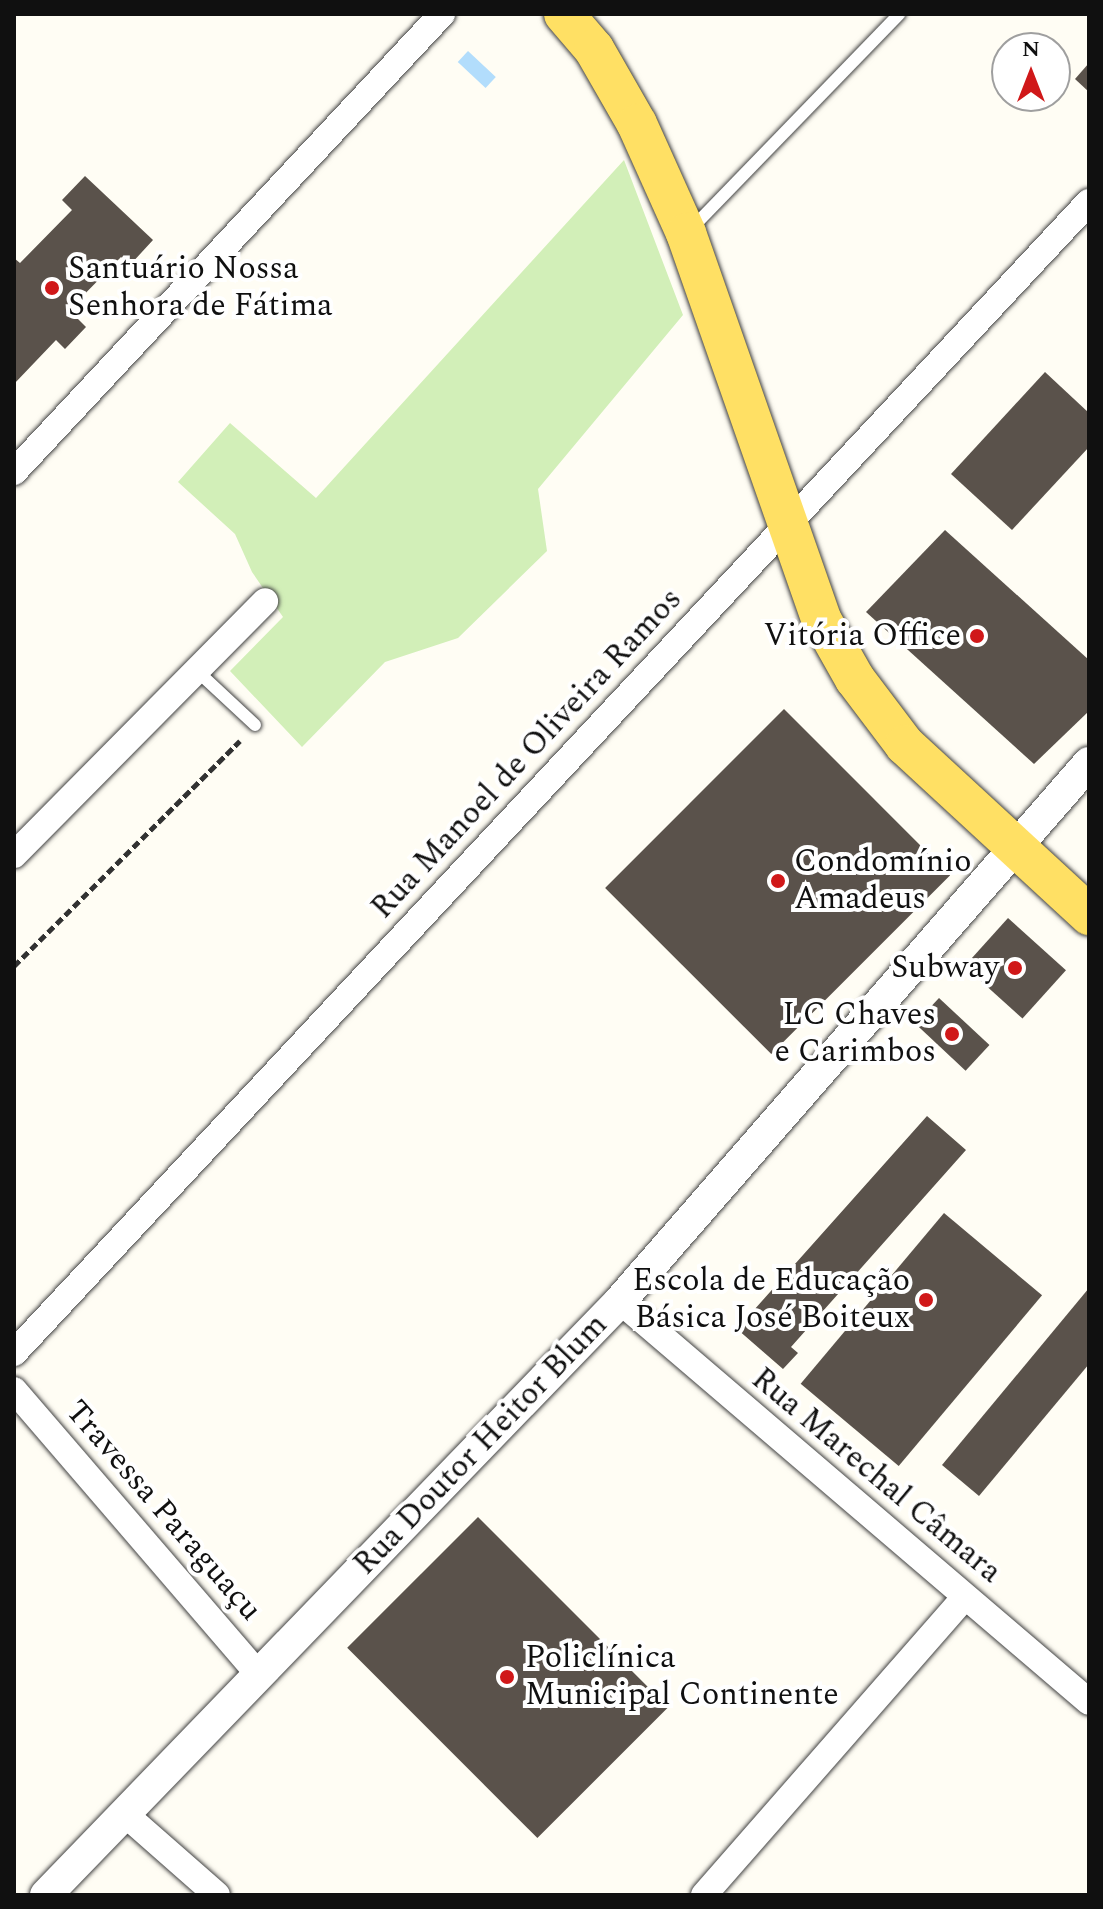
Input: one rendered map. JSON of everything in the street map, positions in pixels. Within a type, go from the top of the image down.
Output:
[{"type":"main road","points":[[564,14],[594,49],[637,124],[686,233],[821,619],[855,679],[905,745],[1013,849],[1089,915]]},
{"type":"street","points":[[14,472],[442,14]]},
{"type":"street","name":"Rua Manoel de Oliveira Ramos","points":[[14,1353],[1089,202]]},
{"type":"street","points":[[14,855],[265,601]]},
{"type":"street","name":"Rua Doutor Heitor Blum","points":[[46,1895],[620,1301],[1089,763]]},
{"type":"street","name":"Rua Marechal Câmara","points":[[620,1301],[1089,1702]]},
{"type":"street","name":"Travessa Paraguaçu","points":[[14,1390],[260,1676]]},
{"type":"street","points":[[704,1895],[965,1597]]},
{"type":"street","points":[[126,1815],[217,1895]]},
{"type":"lane","points":[[686,233],[899,14]]},
{"type":"lane","points":[[195,669],[255,725]]},
{"type":"path","points":[[14,966],[255,725]]},
{"type":"green space","points":[[624,160],[683,315],[538,489],[547,551],[458,638],[385,662],[302,747],[230,671],[283,617],[252,572],[235,534],[178,482],[230,423],[316,498]]},
{"type":"water","points":[[468,51],[496,77],[486,88],[458,62]]},
{"type":"building","points":[[1089,63],[1089,92],[1075,79]]},
{"type":"building","name":"Santuário Nossa Senhora de Fátima","points":[[85,176],[153,240],[130,265],[121,257],[69,310],[86,327],[65,349],[56,340],[14,384],[14,258],[20,263],[72,210],[62,200]]},
{"type":"building","points":[[1045,372],[1089,413],[1089,447],[1012,530],[951,474]]},
{"type":"building","name":"Vitória Office","points":[[945,530],[1089,660],[1089,711],[1034,764],[866,612]]},
{"type":"building","name":"Condomínio Amadeus","points":[[784,709],[950,875],[771,1054],[605,888]]},
{"type":"building","name":"Subway","points":[[1008,918],[1066,970],[1022,1018],[965,966]]},
{"type":"building","name":"LC Chaves e Carimbos","points":[[939,998],[989,1045],[966,1071],[915,1024]]},
{"type":"building","points":[[927,1116],[966,1150],[791,1347],[798,1353],[783,1369],[737,1329]]},
{"type":"building","points":[[944,1213],[1042,1295],[899,1466],[801,1384]]},
{"type":"building","points":[[1089,1288],[1089,1364],[979,1496],[942,1465]]},
{"type":"building","name":"Policlínica Municipal Continente","points":[[478,1517],[668,1707],[537,1838],[347,1648]]},
{"type":"place","name":"Santuário Nossa Senhora de Fátima","points":[[52,288]]},
{"type":"place","name":"Vitória Office","points":[[977,636]]},
{"type":"place","name":"Condomínio Amadeus","points":[[778,881]]},
{"type":"place","name":"Subway","points":[[1015,968]]},
{"type":"place","name":"LC Chaves e Carimbos","points":[[952,1034]]},
{"type":"place","name":"Escola de Educação Básica José Boiteux","points":[[926,1300]]},
{"type":"place","name":"Policlínica Municipal Continente","points":[[507,1677]]}]
